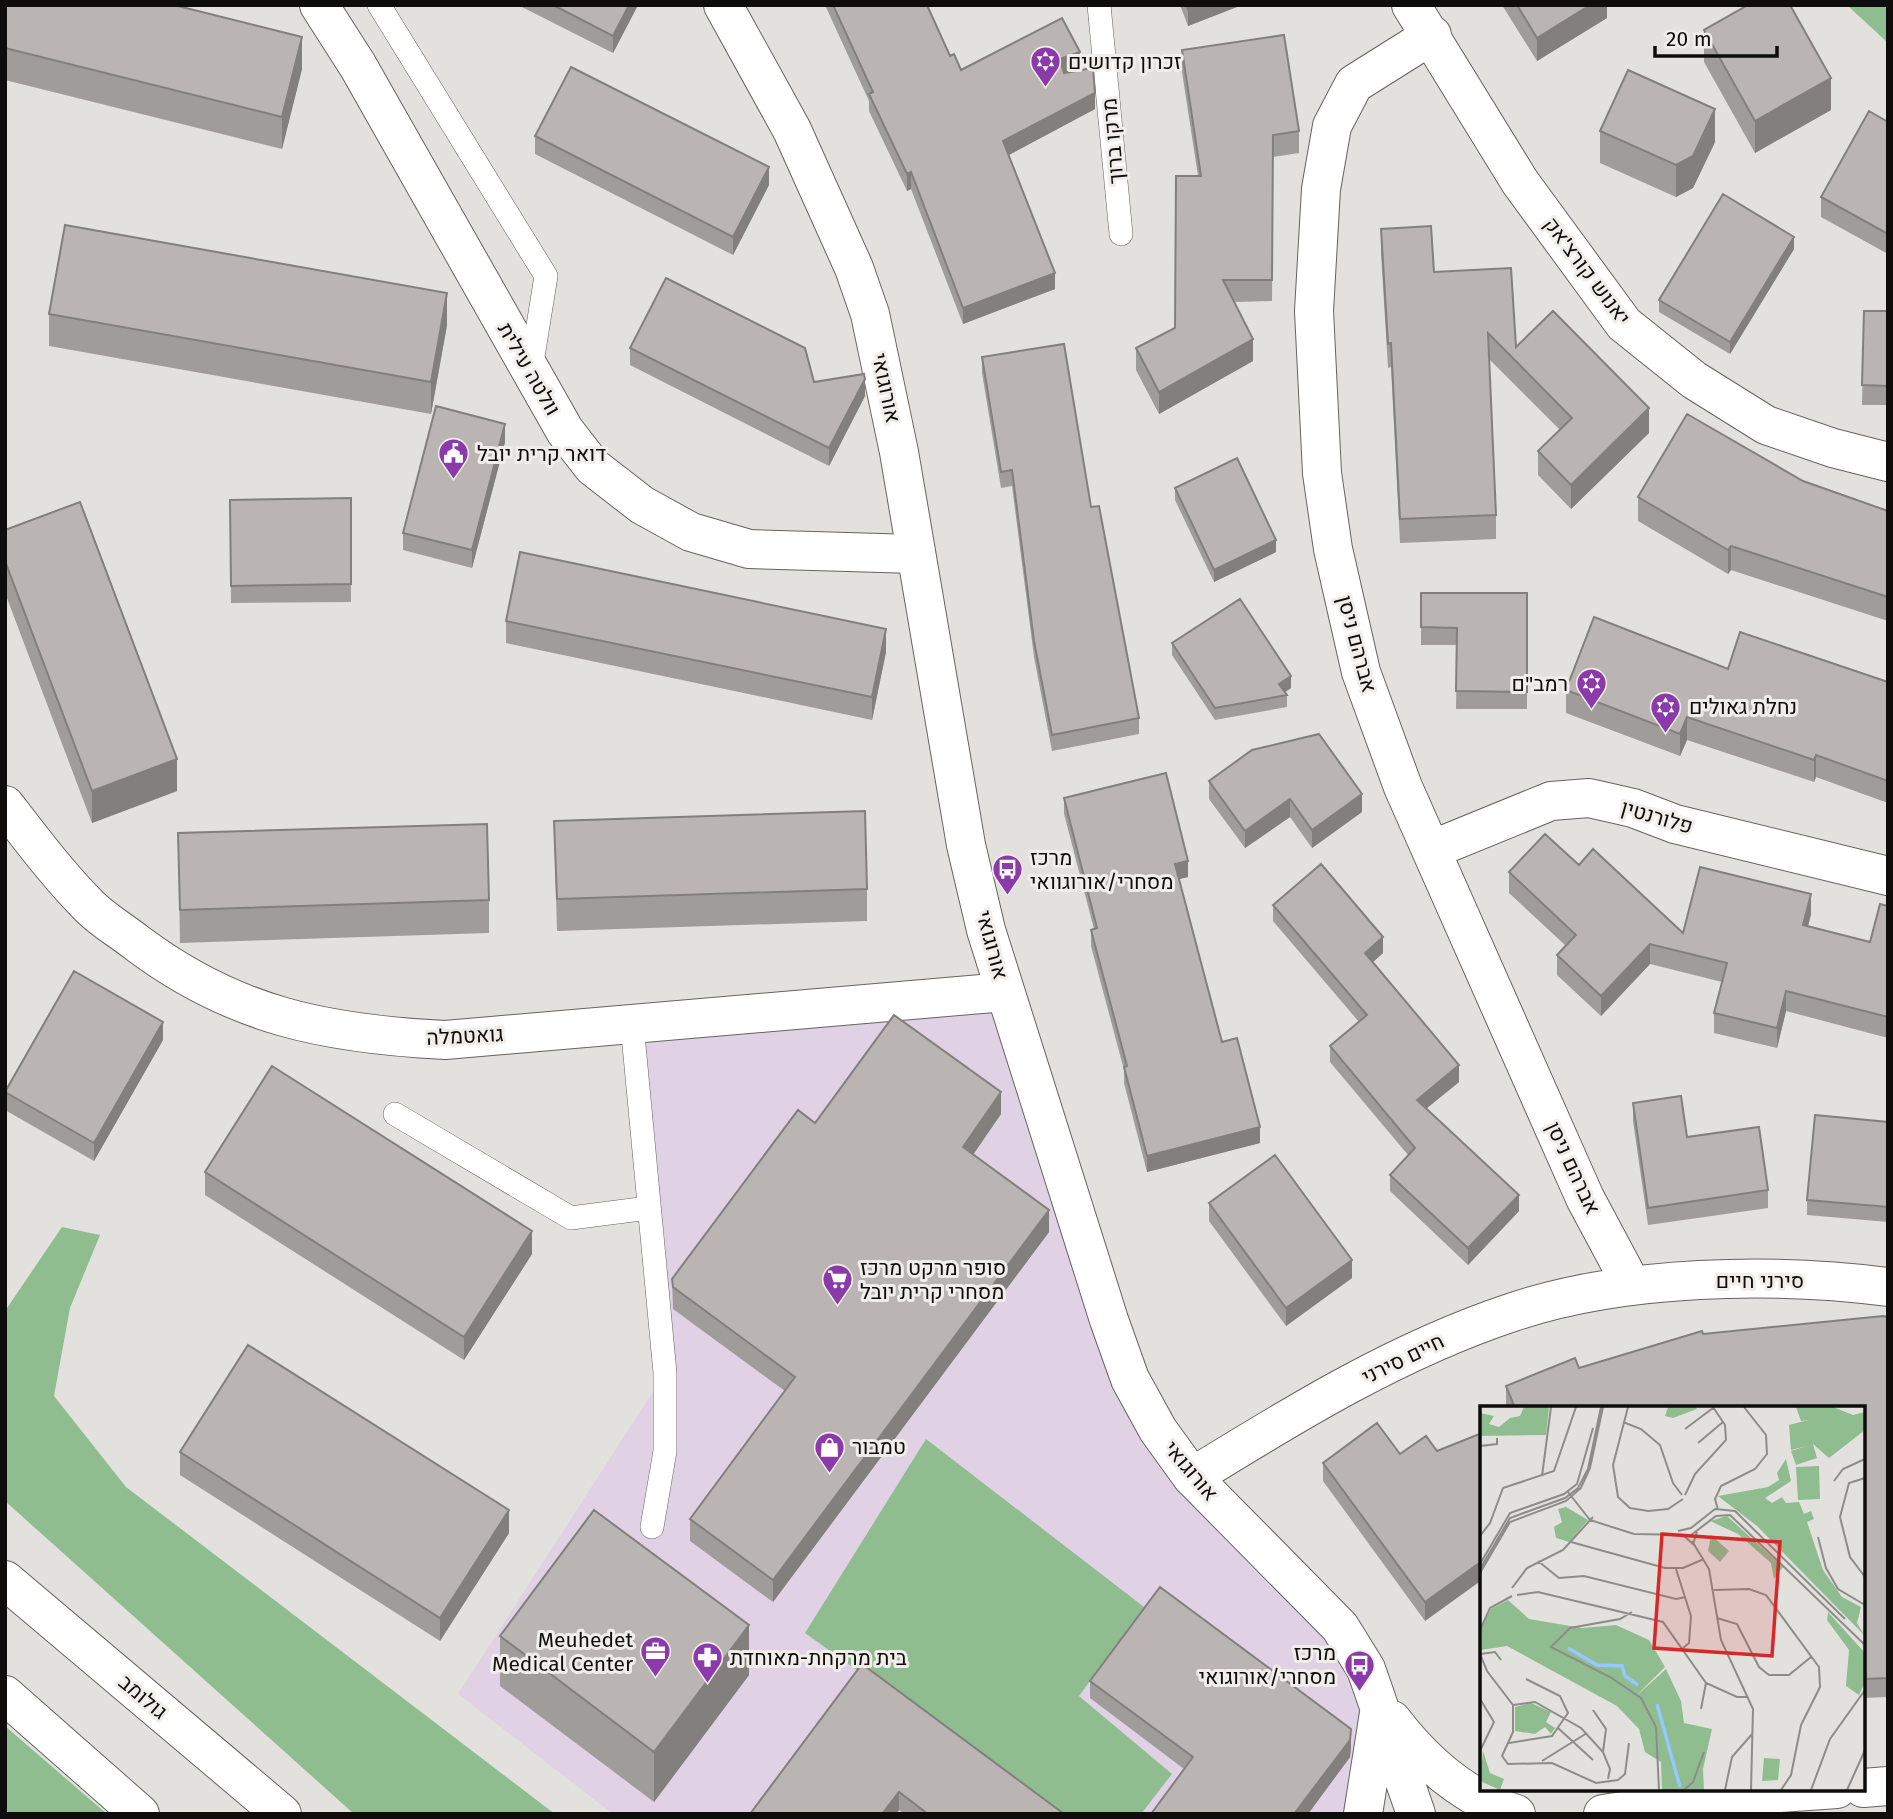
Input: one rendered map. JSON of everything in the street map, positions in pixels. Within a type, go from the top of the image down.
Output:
[{"type":"street","name":"וולטה עילית","points":[[319,5],[358,66],[530,372],[565,431],[593,467],[642,505],[691,532],[749,550],[915,554]]},
{"type":"street","name":"אורוגואי","points":[[723,5],[792,130],[858,279],[870,314],[894,426],[966,845],[1005,992],[1130,1379],[1158,1430],[1192,1477],[1340,1627],[1366,1669],[1416,1814]]},
{"type":"street","name":"יאנוש קורצ'אק","points":[[1421,20],[1520,182],[1624,324],[1694,380],[1766,425],[1833,448],[1888,461]]},
{"type":"street","name":"אברהם ניסן","points":[[1421,20],[1354,83],[1332,126],[1321,189],[1314,311],[1322,473],[1339,576],[1360,672],[1403,787],[1585,1198],[1632,1286]]},
{"type":"street","name":"פלורנטין","points":[[1431,850],[1551,801],[1588,798],[1633,808],[1675,824],[1888,876]]},
{"type":"street","name":"גואטמלה","points":[[5,805],[92,909],[168,967],[223,997],[297,1022],[373,1036],[445,1040],[1005,992]]},
{"type":"street","name":"סירני חיים","points":[[1632,1286],[1703,1281],[1806,1281],[1888,1287]]},
{"type":"street","name":"חיים סירני","points":[[1192,1477],[1312,1403],[1436,1341],[1515,1311],[1632,1286]]},
{"type":"street","name":"גולומב","points":[[5,1580],[282,1814]]},
{"type":"street","points":[[5,1695],[139,1814]]},
{"type":"street","points":[[1363,1814],[1380,1704]]},
{"type":"street","points":[[1380,1704],[1414,1750],[1440,1773],[1478,1797],[1516,1814]]},
{"type":"street","points":[[1865,1788],[1888,1786]]},
{"type":"street","points":[[1603,1814],[1700,1800],[1812,1791]]},
{"type":"lane","points":[[379,5],[546,276],[530,372]]},
{"type":"lane","name":"מרקו ברוך","points":[[1100,5],[1121,234]]},
{"type":"lane","points":[[632,1024],[665,1373],[665,1451],[652,1527]]},
{"type":"lane","points":[[395,1114],[570,1218],[649,1208]]},
{"type":"shaded area","points":[[1005,992],[1130,1379],[1380,1704],[1363,1814],[613,1814],[458,1694],[665,1373],[632,1024]]},
{"type":"green space","points":[[1847,5],[1888,5],[1888,43]]},
{"type":"green space","points":[[62,1227],[100,1235],[70,1308],[54,1396],[126,1487],[555,1814],[354,1814],[5,1501],[5,1311]]},
{"type":"green space","points":[[926,1439],[1144,1607],[1079,1696],[1172,1774],[1141,1814],[1058,1814],[805,1633]]},
{"type":"green space","points":[[5,1726],[107,1814],[5,1814]]},
{"type":"building","points":[[5,5],[174,5],[302,37],[282,117],[5,48]]},
{"type":"building","points":[[553,5],[629,5],[613,36]]},
{"type":"building","points":[[833,5],[927,5],[950,56],[954,54],[961,70],[1062,18],[1080,52],[1060,59],[1064,73],[1093,68],[1095,93],[1003,141],[1055,273],[963,308],[911,172],[907,174],[869,94],[873,92]]},
{"type":"building","points":[[1517,5],[1590,5],[1537,38]]},
{"type":"building","points":[[1748,5],[1790,5],[1831,78],[1755,121],[1704,30]]},
{"type":"building","points":[[1284,35],[1299,131],[1273,135],[1272,280],[1223,280],[1253,339],[1159,392],[1136,348],[1175,328],[1176,176],[1201,176],[1182,50]]},
{"type":"building","points":[[571,67],[769,167],[733,237],[535,136]]},
{"type":"building","points":[[1628,70],[1715,109],[1693,156],[1676,165],[1600,131]]},
{"type":"building","points":[[1869,111],[1888,122],[1888,234],[1821,197]]},
{"type":"building","points":[[1723,194],[1794,237],[1730,342],[1659,300]]},
{"type":"building","points":[[65,225],[447,293],[431,382],[49,314]]},
{"type":"building","points":[[1431,226],[1434,272],[1511,268],[1516,347],[1553,311],[1649,408],[1571,485],[1538,451],[1572,418],[1488,333],[1496,515],[1400,519],[1391,343],[1388,344],[1381,229]]},
{"type":"building","points":[[666,278],[805,348],[814,382],[864,374],[865,379],[829,448],[630,348]]},
{"type":"building","points":[[1864,311],[1888,311],[1888,386],[1862,385]]},
{"type":"building","points":[[1064,344],[1091,507],[1099,506],[1139,718],[1052,735],[1034,641],[1012,470],[1001,472],[982,357]]},
{"type":"building","points":[[436,406],[505,424],[472,550],[403,533]]},
{"type":"building","points":[[1687,414],[1803,481],[1888,511],[1888,597],[1731,546],[1728,550],[1638,497]]},
{"type":"building","points":[[1237,458],[1276,540],[1214,570],[1175,488]]},
{"type":"building","points":[[351,498],[351,584],[231,586],[230,500]]},
{"type":"building","points":[[80,502],[177,759],[92,791],[5,561],[5,530]]},
{"type":"building","points":[[520,552],[886,629],[872,697],[506,621]]},
{"type":"building","points":[[1421,593],[1527,593],[1527,692],[1456,691],[1457,628],[1421,627]]},
{"type":"building","points":[[1240,599],[1291,676],[1279,684],[1287,695],[1215,708],[1172,643]]},
{"type":"building","points":[[1594,617],[1728,669],[1740,632],[1888,682],[1888,781],[1816,755],[1814,760],[1687,717],[1680,734],[1566,690]]},
{"type":"building","points":[[1319,734],[1362,794],[1312,830],[1290,799],[1245,831],[1209,781],[1252,750]]},
{"type":"building","points":[[1166,773],[1188,861],[1175,864],[1222,1042],[1237,1038],[1260,1127],[1147,1156],[1124,1067],[1127,1066],[1091,930],[1097,928],[1064,798]]},
{"type":"building","points":[[865,811],[867,889],[557,899],[554,821]]},
{"type":"building","points":[[487,824],[489,900],[180,910],[178,833]]},
{"type":"building","points":[[1545,834],[1579,865],[1593,849],[1683,933],[1700,867],[1811,894],[1803,925],[1870,942],[1880,904],[1888,906],[1888,1017],[1786,991],[1777,1028],[1714,1013],[1727,963],[1650,944],[1601,996],[1557,955],[1576,935],[1509,872]]},
{"type":"building","points":[[1321,864],[1383,937],[1365,953],[1459,1065],[1417,1100],[1519,1195],[1468,1248],[1390,1175],[1415,1148],[1330,1046],[1367,1015],[1273,905]]},
{"type":"building","points":[[74,971],[163,1022],[94,1143],[5,1092]]},
{"type":"building","points":[[894,1015],[1001,1092],[963,1147],[1049,1210],[773,1580],[690,1519],[795,1377],[673,1287],[672,1279],[798,1110],[815,1123]]},
{"type":"building","points":[[272,1066],[532,1231],[464,1337],[205,1172]]},
{"type":"building","points":[[1681,1096],[1687,1137],[1759,1127],[1768,1190],[1648,1208],[1633,1103]]},
{"type":"building","points":[[1815,1115],[1888,1122],[1888,1207],[1807,1200]]},
{"type":"building","points":[[1275,1155],[1352,1260],[1286,1308],[1209,1203]]},
{"type":"building","points":[[1888,1317],[1888,1678],[1865,1679],[1865,1406],[1514,1406],[1506,1386],[1575,1358],[1579,1368],[1702,1331],[1703,1334]]},
{"type":"building","points":[[248,1345],[509,1510],[440,1618],[180,1452]]},
{"type":"building","points":[[1377,1423],[1400,1454],[1426,1436],[1437,1451],[1480,1434],[1480,1562],[1425,1602],[1323,1463]]},
{"type":"building","points":[[594,1510],[749,1625],[654,1752],[500,1636]]},
{"type":"building","points":[[1160,1587],[1351,1729],[1350,1740],[1294,1814],[1151,1814],[1193,1757],[1090,1681]]},
{"type":"building","points":[[862,1664],[1064,1814],[928,1814],[899,1792],[882,1814],[750,1814]]},
{"type":"place","name":"זכרון קדושים","points":[[1045,89]]},
{"type":"place","name":"דואר קרית יובל","points":[[454,481]]},
{"type":"place","name":"רמב\"ם","points":[[1591,711]]},
{"type":"place","name":"נחלת גאולים","points":[[1666,734]]},
{"type":"place","name":"מרכז מסחרי/אורוגוואי","points":[[1007,897]]},
{"type":"place","name":"סופר מרקט מרכז מסחרי קרית יובל","points":[[837,1307]]},
{"type":"place","name":"טמבור","points":[[829,1474]]},
{"type":"place","name":"Meuhedet Medical Center","points":[[656,1679]]},
{"type":"place","name":"בית מרקחת-מאוחדת","points":[[707,1685]]},
{"type":"place","name":"מרכז מסחרי/אורוגואי","points":[[1359,1692]]}]
